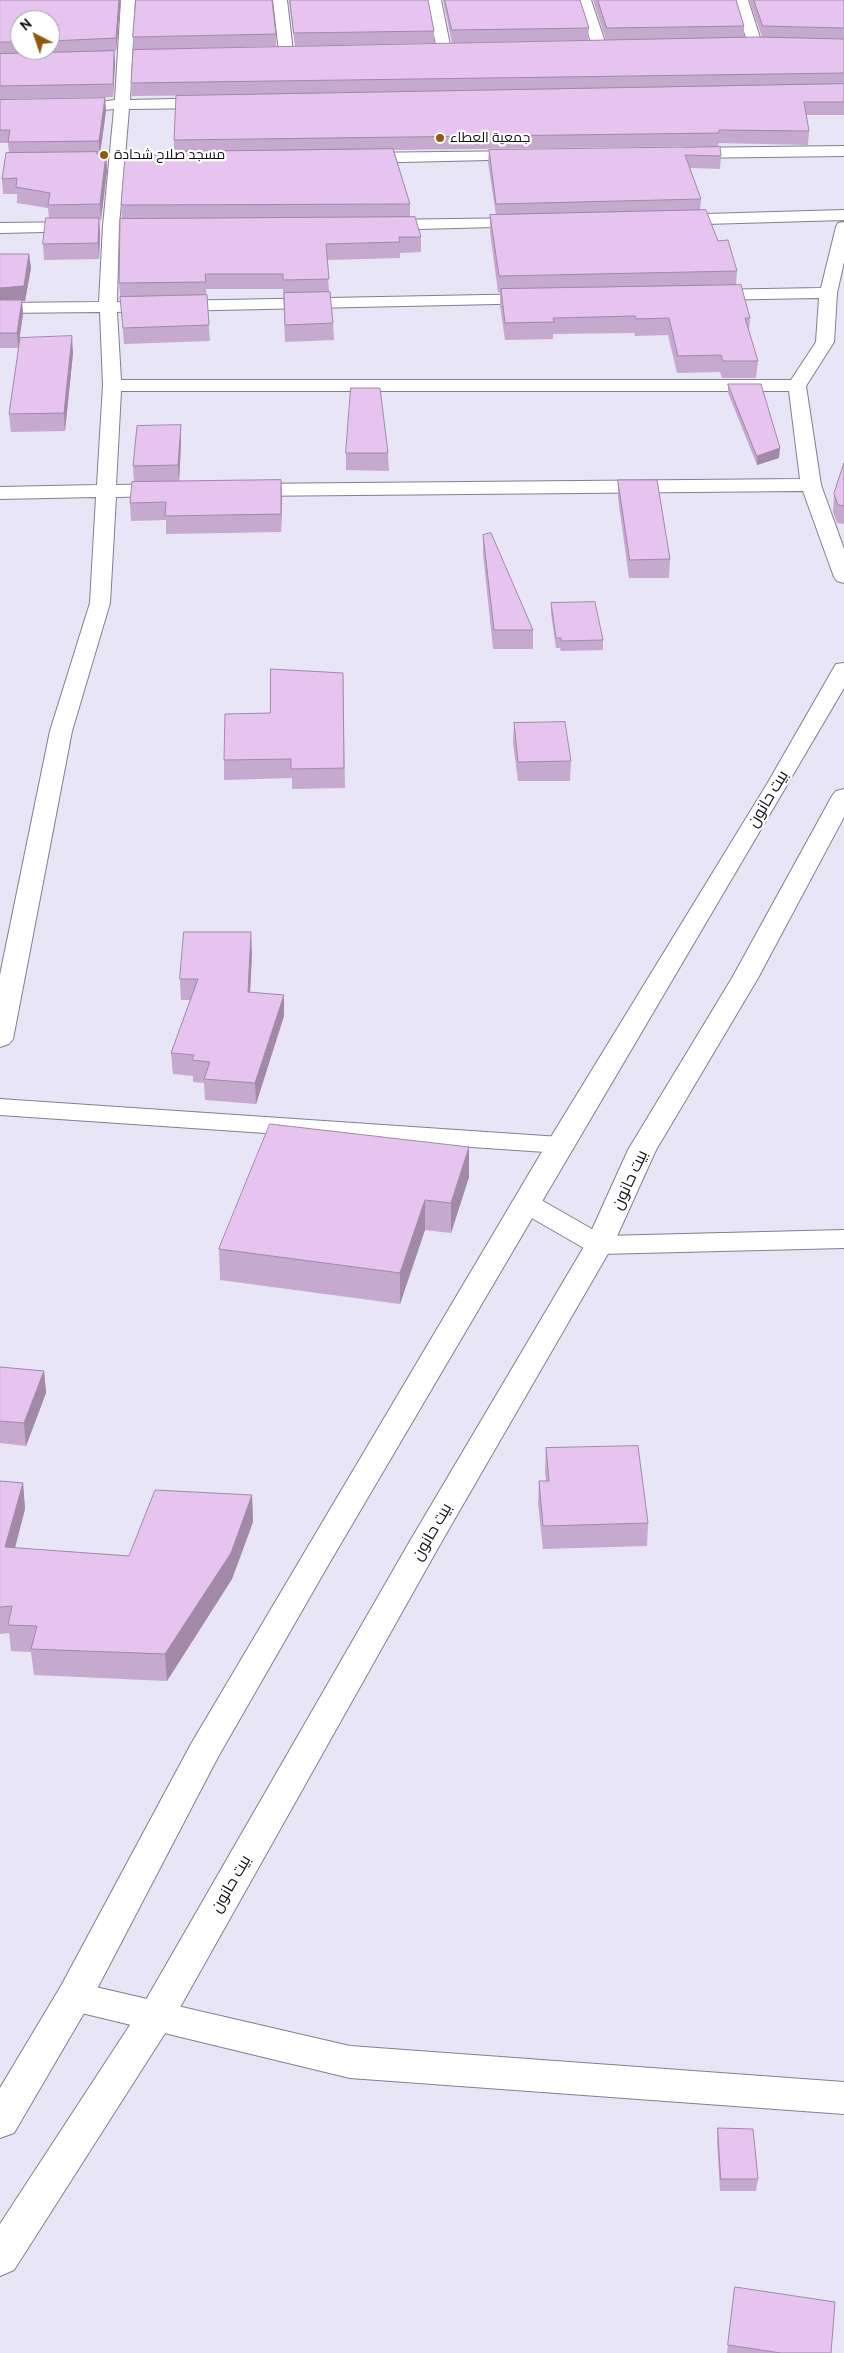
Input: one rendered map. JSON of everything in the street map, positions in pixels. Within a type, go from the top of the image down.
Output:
[{"type":"street","points":[[0,1039],[61,731],[100,603],[112,385],[108,307],[121,226],[117,161],[122,104],[122,59],[128,0]]},
{"type":"street","points":[[267,53],[291,52],[280,0]]},
{"type":"street","points":[[434,0],[439,50],[463,50]]},
{"type":"street","points":[[581,48],[605,48],[584,0]]},
{"type":"street","points":[[737,45],[760,44],[740,0]]},
{"type":"street","points":[[84,105],[231,102]]},
{"type":"street","points":[[668,154],[844,151]]},
{"type":"street","points":[[345,158],[541,156]]},
{"type":"street","points":[[655,220],[844,215]]},
{"type":"street","points":[[368,225],[546,223]]},
{"type":"street","points":[[0,228],[121,226]]},
{"type":"street","points":[[844,227],[828,293],[825,342],[797,386],[811,485],[844,577]]},
{"type":"street","points":[[691,296],[828,293]]},
{"type":"street","points":[[158,306],[554,299]]},
{"type":"street","points":[[0,308],[138,306]]},
{"type":"street","points":[[112,385],[797,386]]},
{"type":"street","points":[[225,490],[811,485]]},
{"type":"street","points":[[0,493],[186,490]]},
{"type":"street","name":"بيت حانون","points":[[0,2122],[74,1997],[203,1753],[560,1145],[778,784],[844,669]]},
{"type":"street","name":"بيت حانون","points":[[0,2258],[156,2016],[431,1532],[600,1246],[642,1150],[745,978],[844,796]]},
{"type":"street","points":[[0,1107],[560,1145]]},
{"type":"street","points":[[526,1203],[600,1246],[844,1239]]},
{"type":"street","points":[[74,1997],[350,2062],[844,2098]]},
{"type":"building","points":[[0,0],[119,0],[116,38],[60,41],[60,10],[10,10],[10,42],[0,42]]},
{"type":"building","points":[[136,0],[272,0],[276,34],[133,37]]},
{"type":"building","points":[[290,0],[428,0],[434,31],[294,33]]},
{"type":"building","points":[[445,0],[580,0],[589,28],[452,30]]},
{"type":"building","points":[[598,0],[736,0],[744,26],[607,28]]},
{"type":"building","points":[[754,0],[844,0],[844,28],[763,26]]},
{"type":"building","points":[[756,37],[844,39],[844,73],[131,83],[133,50]]},
{"type":"building","points":[[114,51],[113,84],[0,86],[0,54],[10,54],[10,60],[60,60],[60,52]]},
{"type":"building","points":[[844,84],[844,102],[804,102],[809,131],[719,130],[719,133],[174,140],[176,96]]},
{"type":"building","points":[[105,98],[99,141],[8,142],[10,130],[0,130],[0,100]]},
{"type":"building","points":[[720,147],[721,156],[685,155],[701,199],[496,204],[489,150]]},
{"type":"building","points":[[393,149],[410,204],[121,205],[125,156],[163,155],[163,152]]},
{"type":"building","points":[[97,152],[97,154],[106,154],[100,204],[48,205],[50,193],[16,187],[17,178],[2,179],[6,153]]},
{"type":"building","points":[[706,210],[718,241],[728,240],[737,271],[499,276],[490,215]]},
{"type":"building","points":[[415,217],[421,237],[399,237],[400,242],[326,244],[329,279],[283,280],[283,274],[205,274],[206,282],[119,283],[120,219]]},
{"type":"building","points":[[46,218],[99,218],[98,243],[43,244]]},
{"type":"building","points":[[0,254],[29,254],[24,286],[0,288]]},
{"type":"building","points":[[741,285],[750,318],[745,318],[758,361],[723,361],[721,355],[678,356],[669,318],[636,319],[635,316],[553,318],[554,322],[505,323],[501,289]]},
{"type":"building","points":[[330,292],[333,323],[285,325],[284,293]]},
{"type":"building","points":[[207,295],[209,325],[123,328],[120,297]]},
{"type":"building","points":[[0,300],[22,300],[17,333],[0,333]]},
{"type":"building","points":[[72,336],[64,413],[9,414],[20,338]]},
{"type":"building","points":[[728,384],[761,384],[780,448],[757,456]]},
{"type":"building","points":[[351,388],[380,388],[388,453],[346,453]]},
{"type":"building","points":[[181,425],[178,465],[133,466],[137,426]]},
{"type":"building","points":[[844,463],[844,506],[838,505],[834,494]]},
{"type":"building","points":[[281,480],[281,514],[165,516],[166,502],[130,503],[132,482]]},
{"type":"building","points":[[618,480],[657,480],[670,559],[630,560]]},
{"type":"building","points":[[491,533],[533,630],[494,630],[483,535]]},
{"type":"building","points":[[595,602],[603,640],[561,641],[561,638],[556,638],[551,603]]},
{"type":"building","points":[[271,669],[343,673],[344,768],[291,769],[291,759],[224,760],[225,714],[270,713]]},
{"type":"building","points":[[565,722],[571,761],[518,762],[514,723]]},
{"type":"building","points":[[184,932],[251,932],[248,992],[284,995],[255,1083],[204,1079],[210,1062],[192,1060],[194,1055],[171,1053],[198,979],[180,979]]},
{"type":"building","points":[[270,1124],[469,1147],[451,1203],[425,1200],[400,1273],[219,1249]]},
{"type":"building","points":[[0,1367],[44,1371],[24,1423],[0,1421]]},
{"type":"building","points":[[638,1446],[648,1523],[543,1526],[539,1481],[549,1481],[546,1448]]},
{"type":"building","points":[[0,1481],[23,1483],[5,1547],[129,1556],[155,1490],[252,1495],[231,1553],[165,1654],[31,1649],[37,1626],[8,1625],[12,1606],[0,1607]]},
{"type":"building","points":[[718,2128],[753,2129],[758,2179],[721,2179]]},
{"type":"building","points":[[735,2287],[835,2302],[831,2353],[781,2353],[728,2345]]},
{"type":"place","name":"جمعية العطاء","points":[[440,138]]},
{"type":"place","name":"مسجد صلاح شحادة","points":[[104,155]]}]
